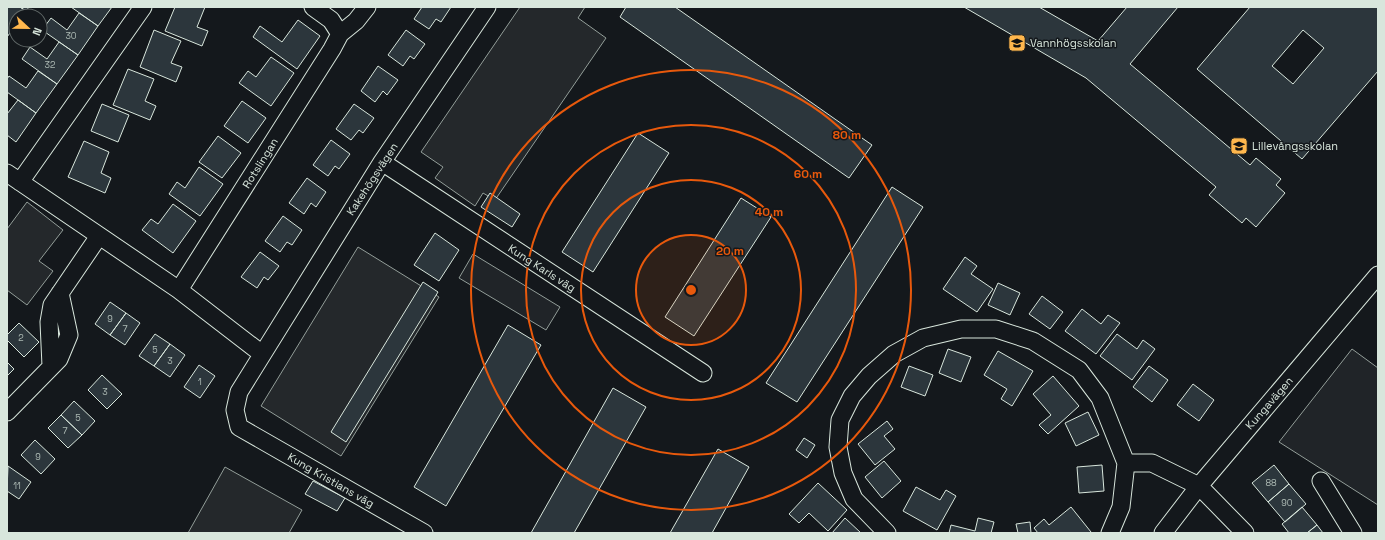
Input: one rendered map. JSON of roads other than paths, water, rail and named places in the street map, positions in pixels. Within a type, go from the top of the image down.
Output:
[{"type":"street","points":[[143,7],[14,177],[179,290],[262,354]]},
{"type":"street","points":[[313,7],[331,20],[340,34]]},
{"type":"street","name":"Rotslingan","points":[[179,290],[332,49],[340,34],[356,22],[367,7]]},
{"type":"street","name":"Kakehögsvägen","points":[[239,427],[235,410],[239,392],[382,162],[487,7]]},
{"type":"street","name":"Kung Karls väg","points":[[382,162],[703,373]]},
{"type":"street","points":[[7,412],[59,359],[69,335],[60,294],[99,236]]},
{"type":"street","name":"Kungavägen","points":[[1164,533],[1199,486],[1378,275]]},
{"type":"street","points":[[887,533],[854,499],[843,474],[838,447],[840,420],[852,396],[869,376],[894,354],[923,338],[961,328],[996,328],[1033,340],[1079,370],[1100,398],[1126,463],[1121,507],[1110,533]]},
{"type":"street","name":"Kung Kristians väg","points":[[239,427],[424,533]]},
{"type":"street","points":[[1126,463],[1152,463],[1199,486],[1245,533]]},
{"type":"street","points":[[1321,481],[1353,533]]},
{"type":"place","name":"Vannhögsskolan","points":[[1017,43]]},
{"type":"place","name":"Lillevångsskolan","points":[[1239,146]]}]
